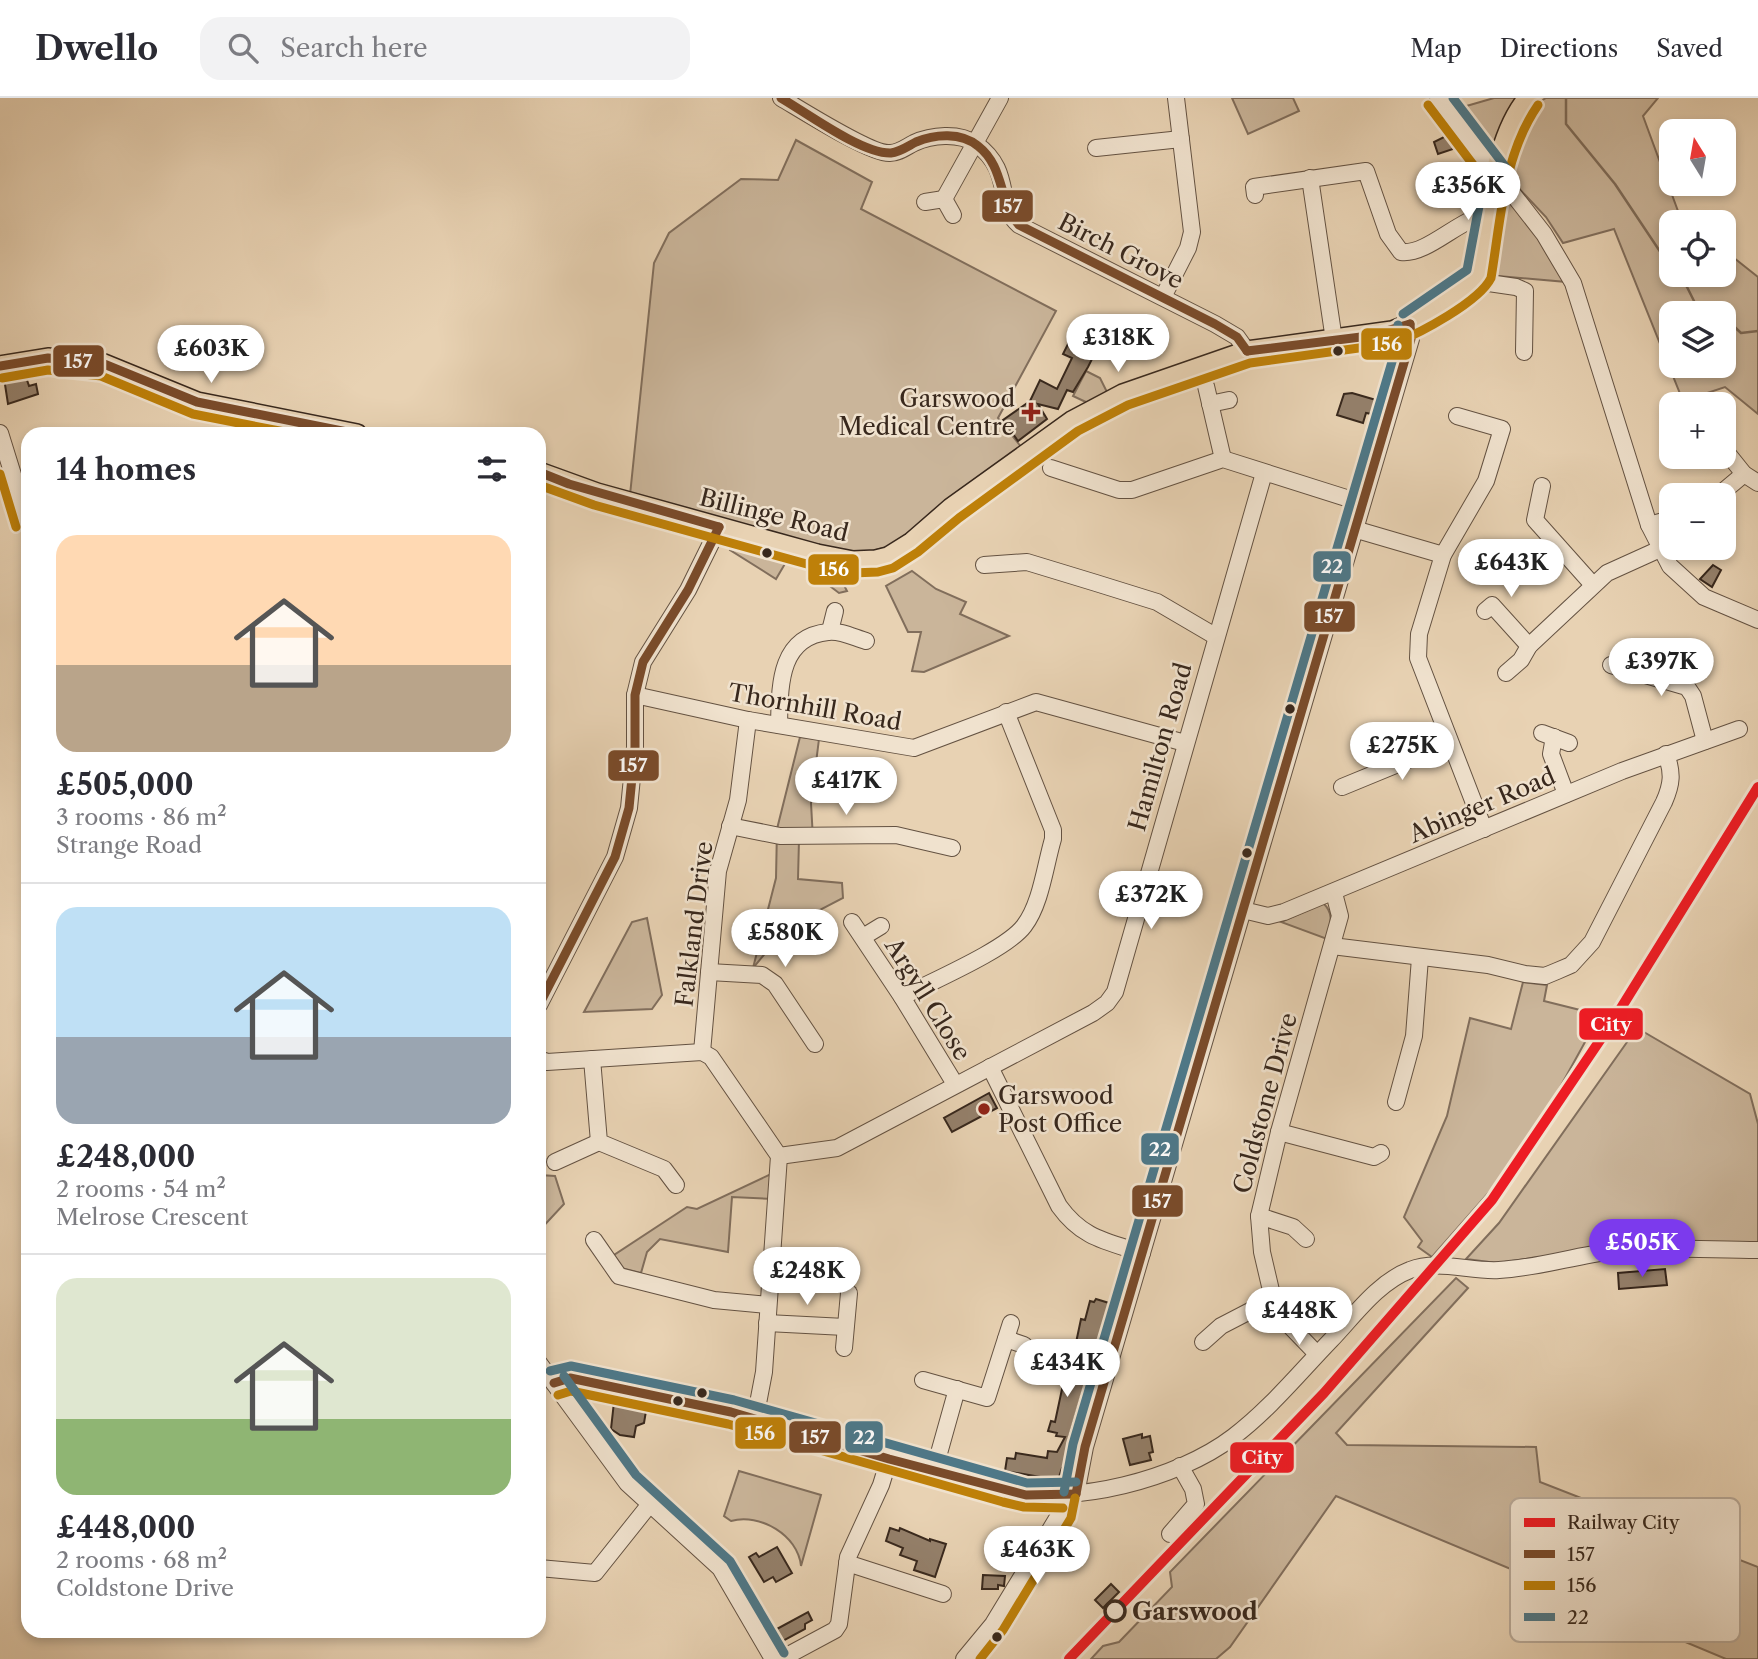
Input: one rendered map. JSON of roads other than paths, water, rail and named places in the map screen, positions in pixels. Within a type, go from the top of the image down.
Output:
[{"type":"main road","points":[[1475,281],[1479,275],[1497,176],[1509,132],[1528,98]]},
{"type":"main road","name":"Billinge Road","points":[[546,475],[597,493],[838,559],[863,561],[888,557],[1072,421],[1131,391],[1247,351],[1392,331],[1410,324],[1475,281]]},
{"type":"main road","points":[[0,366],[48,358],[104,363],[197,402],[322,427]]},
{"type":"street","points":[[781,98],[880,153],[900,151],[932,137],[959,138],[974,142]]},
{"type":"street","points":[[944,199],[1000,98]]},
{"type":"street","points":[[1163,297],[1188,248],[1192,232],[1176,98]]},
{"type":"street","points":[[1438,98],[1545,234],[1573,283],[1649,525],[1659,547]]},
{"type":"street","points":[[1096,148],[1181,139]]},
{"type":"street","name":"Birch Grove","points":[[974,142],[999,169],[1008,212],[1019,225],[1237,337],[1247,351]]},
{"type":"street","points":[[1255,195],[1254,187],[1366,170],[1373,198],[1388,234],[1401,252],[1422,250],[1468,226]]},
{"type":"street","points":[[1310,178],[1334,340]]},
{"type":"street","points":[[925,202],[944,199]]},
{"type":"street","points":[[944,199],[953,215]]},
{"type":"street","points":[[1475,281],[1516,287],[1525,292],[1524,352]]},
{"type":"street","points":[[964,1659],[993,1624],[1069,1495],[1411,339],[1410,324]]},
{"type":"street","points":[[1206,386],[1223,459]]},
{"type":"street","points":[[1210,404],[1229,400]]},
{"type":"street","points":[[1457,415],[1510,431],[1486,481],[1443,555],[1419,634],[1418,658],[1484,829]]},
{"type":"street","points":[[0,433],[21,500]]},
{"type":"street","points":[[1070,456],[1058,470],[1119,490],[1132,490],[1223,459],[1362,503]]},
{"type":"street","points":[[1736,462],[1751,478]]},
{"type":"street","name":"Hamilton Road","points":[[779,1156],[837,1148],[1093,1013],[1107,1003],[1115,992],[1215,636],[1264,473]]},
{"type":"street","points":[[1545,492],[1535,520],[1593,585]]},
{"type":"street","points":[[1649,525],[1659,522]]},
{"type":"street","points":[[546,991],[615,856],[629,808],[635,747],[635,695],[643,662],[688,590],[719,527]]},
{"type":"street","points":[[1354,529],[1443,555]]},
{"type":"street","points":[[997,547],[991,564],[1027,562],[1157,602],[1215,636]]},
{"type":"street","points":[[1506,673],[1593,585],[1622,565],[1659,549]]},
{"type":"street","points":[[1668,560],[1681,579],[1704,597],[1758,620]]},
{"type":"street","points":[[1487,605],[1530,646]]},
{"type":"street","points":[[831,631],[835,611]]},
{"type":"street","points":[[779,725],[782,669],[803,642],[831,631],[866,641]]},
{"type":"street","points":[[1617,672],[1687,687],[1693,696],[1705,741]]},
{"type":"street","name":"Thornhill Road","points":[[635,695],[748,720],[914,748],[1037,702],[1185,743]]},
{"type":"street","points":[[902,997],[1008,941],[1024,928],[1032,912],[1053,830],[1006,712]]},
{"type":"street","name":"Falkland Drive","points":[[702,1052],[718,871],[738,800],[748,720]]},
{"type":"street","name":"Abinger Road","points":[[1243,910],[1268,916],[1278,915],[1566,794],[1743,726]]},
{"type":"street","points":[[1555,738],[1551,754],[1566,794]]},
{"type":"street","points":[[1348,779],[1449,743]]},
{"type":"street","points":[[1332,946],[1488,965],[1545,975],[1571,965],[1592,942],[1664,802],[1671,785],[1671,769],[1666,754]]},
{"type":"street","points":[[730,826],[780,836],[896,835],[952,848]]},
{"type":"street","name":"Coldstone Drive","points":[[1317,1354],[1292,1328],[1273,1299],[1262,1252],[1259,1216],[1279,1132],[1340,916],[1334,893]]},
{"type":"street","name":"Argyll Close","points":[[852,922],[955,1084]]},
{"type":"street","name":"Argyll Close","points":[[863,937],[881,926]]},
{"type":"street","points":[[1394,1094],[1414,1036],[1420,958]]},
{"type":"street","points":[[709,972],[762,975],[775,984],[817,1048]]},
{"type":"street","points":[[546,1059],[702,1052],[711,1057],[779,1156],[764,1372],[755,1419]]},
{"type":"street","points":[[592,1059],[599,1142]]},
{"type":"street","points":[[989,1067],[1059,1206],[1074,1226],[1094,1238],[1142,1253]]},
{"type":"street","points":[[1279,1132],[1377,1158]]},
{"type":"street","points":[[555,1161],[599,1142],[669,1164],[676,1185]]},
{"type":"street","points":[[1259,1216],[1279,1221],[1304,1233]]},
{"type":"street","points":[[594,1240],[629,1290]]},
{"type":"street","points":[[554,1383],[570,1378],[755,1419],[889,1459],[1027,1495],[1069,1495],[1176,1468],[1233,1437],[1384,1286],[1419,1267],[1499,1270],[1624,1251],[1758,1250]]},
{"type":"street","points":[[619,1276],[714,1300],[768,1305]]},
{"type":"street","points":[[844,1348],[849,1293]]},
{"type":"street","points":[[1203,1342],[1214,1326],[1273,1299]]},
{"type":"street","points":[[767,1322],[845,1327]]},
{"type":"street","points":[[923,1379],[987,1398],[1011,1323]]},
{"type":"street","points":[[1006,1339],[1024,1345]]},
{"type":"street","points":[[546,1372],[606,1458],[650,1504],[720,1568],[773,1659]]},
{"type":"street","points":[[934,1471],[957,1389]]},
{"type":"street","points":[[781,1659],[835,1629],[839,1624],[847,1563],[881,1485],[889,1459]]},
{"type":"street","points":[[1171,1525],[1196,1504],[1193,1489],[1176,1468]]},
{"type":"street","points":[[546,1569],[595,1573],[650,1504]]},
{"type":"street","points":[[847,1563],[922,1595],[943,1594]]},
{"type":"waterway","points":[[1566,98],[1566,124],[1615,184],[1659,250]]},
{"type":"waterway","points":[[1687,287],[1694,301]]},
{"type":"waterway","points":[[1736,328],[1741,333],[1758,331]]},
{"type":"rail line","name":"City","points":[[1069,1659],[1324,1393],[1492,1200],[1613,1021],[1758,787]]},
{"type":"place","name":"Garswood Medical Centre","points":[[1031,412]]},
{"type":"place","name":"Garswood Post Office","points":[[984,1109]]},
{"type":"place","name":"Garswood","points":[[1115,1611]]}]
